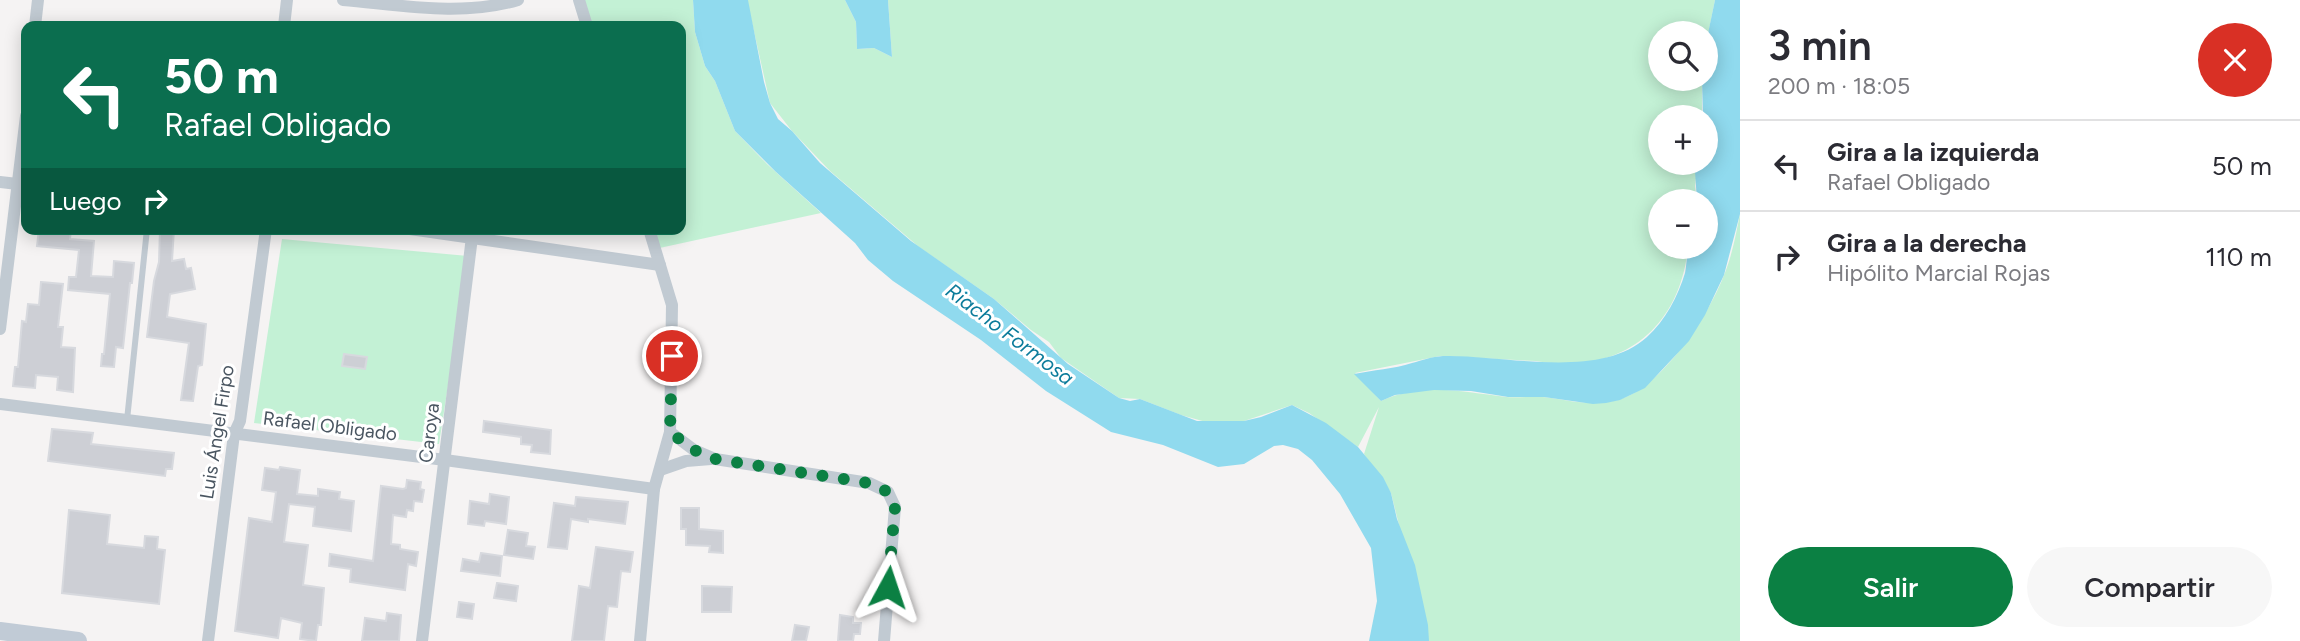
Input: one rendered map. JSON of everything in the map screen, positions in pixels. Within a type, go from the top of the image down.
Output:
[{"type":"main road","points":[[0,631],[78,641]]},
{"type":"street","points":[[36,21],[38,0]]},
{"type":"street","points":[[285,21],[287,0]]},
{"type":"street","points":[[343,0],[481,9],[518,0]]},
{"type":"street","points":[[579,0],[585,21]]},
{"type":"street","points":[[0,182],[21,184]]},
{"type":"street","points":[[0,329],[3,291],[21,195]]},
{"type":"street","name":"Luis Ángel Firpo","points":[[208,641],[234,434],[240,421],[265,235]]},
{"type":"street","name":"Caroya","points":[[422,641],[472,235]]},
{"type":"street","points":[[478,235],[660,265]]},
{"type":"street","points":[[640,641],[654,489],[670,432],[672,305],[651,235]]},
{"type":"street","name":"Rafael Obligado","points":[[0,404],[654,489]]},
{"type":"street","points":[[670,432],[694,450],[715,459]]},
{"type":"street","points":[[660,470],[686,461],[715,459],[869,483],[888,492],[895,507],[884,641]]},
{"type":"lane","points":[[127,420],[146,235]]},
{"type":"green space","points":[[579,0],[693,0],[695,32],[705,66],[715,81],[735,131],[821,213],[655,249],[651,235],[686,235],[686,21],[585,21]]},
{"type":"green space","points":[[747,0],[845,0],[856,22],[857,49],[874,48],[892,57],[888,0],[1715,0],[1711,21],[1648,21],[1648,91],[1702,91],[1702,105],[1648,105],[1648,175],[1696,175],[1695,189],[1648,189],[1648,259],[1686,259],[1673,302],[1658,324],[1640,341],[1618,353],[1594,361],[1566,364],[1440,356],[1355,373],[1381,401],[1397,395],[1428,390],[1506,397],[1543,397],[1589,403],[1617,400],[1650,382],[1666,367],[1695,329],[1727,268],[1740,214],[1740,641],[1428,641],[1391,493],[1364,454],[1379,407],[1358,447],[1309,413],[1292,405],[1244,421],[1206,422],[1140,399],[1119,398],[1061,358],[1049,342],[994,299],[919,247],[830,171],[770,103]]},
{"type":"green space","points":[[282,239],[468,256],[439,444],[254,423]]},
{"type":"water","name":"Riacho Formosa","points":[[693,0],[748,0],[764,82],[778,119],[820,163],[911,241],[994,299],[1068,364],[1119,398],[1130,401],[1140,399],[1197,421],[1244,421],[1292,405],[1326,423],[1358,447],[1383,477],[1391,493],[1397,519],[1415,565],[1429,641],[1369,641],[1377,601],[1371,548],[1340,494],[1312,460],[1298,449],[1283,445],[1274,446],[1244,464],[1218,467],[1163,445],[1111,432],[1046,391],[981,340],[893,281],[868,260],[855,243],[735,131],[715,81],[705,66],[695,32]]},
{"type":"water","points":[[845,0],[888,0],[892,57],[874,48],[857,49],[856,22]]},
{"type":"water","points":[[1715,0],[1740,0],[1740,214],[1724,275],[1689,341],[1645,388],[1620,400],[1606,403],[1434,390],[1395,395],[1381,401],[1354,374],[1443,356],[1577,362],[1603,358],[1627,350],[1647,337],[1670,308],[1685,273],[1687,259],[1718,259],[1718,189],[1696,189],[1695,175],[1718,175],[1718,105],[1703,105],[1702,91],[1718,91],[1718,21],[1711,21]]},
{"type":"building","points":[[38,235],[70,235],[70,239],[94,241],[91,276],[113,277],[114,261],[134,263],[123,348],[116,347],[114,367],[101,366],[110,294],[68,290],[69,277],[76,277],[79,250],[37,246]]},
{"type":"building","points":[[160,235],[174,235],[172,261],[184,259],[186,269],[191,268],[195,289],[170,294],[167,317],[206,324],[202,365],[198,366],[193,401],[181,400],[189,343],[147,337],[159,262]]},
{"type":"building","points":[[41,282],[63,284],[58,327],[63,327],[61,347],[75,348],[73,392],[57,390],[58,377],[36,375],[35,388],[13,386],[15,367],[18,367],[22,321],[26,322],[28,304],[39,305]]},
{"type":"building","points":[[344,354],[367,357],[365,369],[342,366]]},
{"type":"building","points":[[484,421],[551,430],[550,454],[531,452],[532,445],[521,444],[521,437],[483,432]]},
{"type":"building","points":[[52,429],[93,433],[91,444],[174,453],[172,469],[166,469],[165,476],[48,461]]},
{"type":"building","points":[[280,467],[300,470],[297,494],[318,496],[318,489],[340,492],[339,499],[354,501],[351,531],[313,526],[315,507],[289,504],[284,542],[308,545],[303,585],[324,588],[321,625],[318,625],[316,641],[300,639],[302,623],[281,618],[278,638],[235,631],[249,518],[272,522],[276,492],[262,490],[265,468],[279,470]]},
{"type":"building","points":[[407,480],[421,482],[420,489],[424,490],[422,502],[414,501],[413,511],[407,510],[406,517],[393,515],[391,544],[400,545],[400,549],[418,552],[416,566],[408,564],[405,590],[350,582],[351,569],[329,566],[330,554],[373,561],[381,486],[403,489],[406,488]]},
{"type":"building","points":[[490,494],[509,497],[506,524],[485,521],[484,526],[468,524],[470,501],[489,504]]},
{"type":"building","points":[[576,497],[628,502],[625,524],[571,519],[567,549],[548,547],[554,503],[575,506]]},
{"type":"building","points":[[681,508],[699,508],[699,529],[723,531],[723,553],[709,552],[710,546],[686,545],[686,529],[681,529]]},
{"type":"building","points":[[69,510],[110,515],[107,544],[144,548],[145,536],[158,537],[157,549],[165,550],[159,604],[62,593]]},
{"type":"building","points":[[508,530],[528,533],[526,546],[535,547],[533,559],[504,555]]},
{"type":"building","points":[[596,547],[633,552],[630,572],[621,571],[617,607],[608,606],[604,641],[572,641],[579,586],[590,588]]},
{"type":"building","points":[[481,553],[502,556],[500,576],[461,571],[463,559],[479,562]]},
{"type":"building","points":[[497,583],[518,586],[516,601],[494,598]]},
{"type":"building","points":[[702,586],[732,587],[731,612],[702,612]]},
{"type":"building","points":[[459,602],[474,604],[472,619],[457,617]]},
{"type":"building","points":[[387,613],[401,615],[399,641],[362,641],[365,618],[386,621]]},
{"type":"building","points":[[840,615],[853,617],[853,623],[861,623],[860,634],[854,634],[853,641],[838,641]]},
{"type":"building","points":[[795,625],[809,627],[806,641],[792,641]]},
{"type":"route","points":[[672,356],[670,432],[694,450],[715,459],[869,483],[888,492],[895,507],[888,587]]}]
